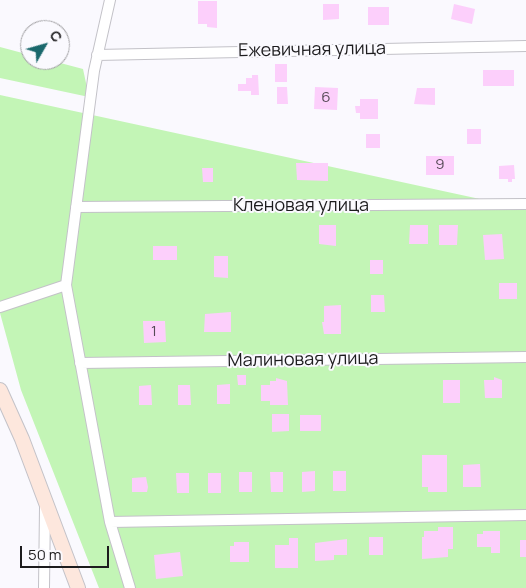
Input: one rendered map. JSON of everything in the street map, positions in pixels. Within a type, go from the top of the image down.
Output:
[{"type":"main road","points":[[0,390],[45,499],[78,588]]},
{"type":"street","points":[[110,0],[97,55],[66,286],[110,522],[130,588]]},
{"type":"street","name":"Ежевичная улица","points":[[97,55],[526,46]]},
{"type":"street","name":"Кленовая улица","points":[[76,207],[526,204]]},
{"type":"street","points":[[0,307],[66,286]]},
{"type":"street","name":"Малиновая улица","points":[[80,363],[526,357]]},
{"type":"street","points":[[44,588],[45,499]]},
{"type":"street","points":[[110,522],[526,515]]},
{"type":"green space","points":[[0,47],[20,52],[20,70],[70,70],[70,66],[83,69],[89,97],[0,78]]},
{"type":"green space","points":[[0,95],[526,209],[526,588],[99,588],[21,390],[0,313]]},
{"type":"building","points":[[198,1],[217,1],[217,28],[207,27],[207,24],[198,24]]},
{"type":"building","points":[[323,4],[339,4],[339,19],[323,20]]},
{"type":"building","points":[[454,4],[475,9],[472,24],[451,19]]},
{"type":"building","points":[[368,7],[389,7],[389,25],[368,25]]},
{"type":"building","points":[[275,64],[287,64],[287,82],[275,82]]},
{"type":"building","points":[[483,70],[514,70],[514,86],[483,86]]},
{"type":"building","points":[[252,75],[258,75],[259,95],[251,95],[251,91],[238,91],[238,84],[246,84],[246,78],[252,78]]},
{"type":"building","points":[[277,87],[287,87],[288,104],[277,104]]},
{"type":"building","points":[[315,87],[338,88],[337,110],[314,109]]},
{"type":"building","points":[[417,88],[435,88],[435,105],[414,104]]},
{"type":"building","points":[[360,99],[378,99],[378,119],[360,119],[360,113],[356,113],[355,106],[360,106]]},
{"type":"building","points":[[467,129],[481,129],[481,144],[467,144]]},
{"type":"building","points":[[366,134],[380,134],[380,148],[366,148]]},
{"type":"building","points":[[426,156],[454,156],[454,175],[426,175]]},
{"type":"building","points":[[296,163],[328,163],[328,181],[297,180]]},
{"type":"building","points":[[514,165],[515,179],[512,179],[512,182],[508,182],[508,179],[499,179],[499,166]]},
{"type":"building","points":[[202,168],[213,168],[213,182],[203,182]]},
{"type":"building","points":[[319,225],[336,225],[336,246],[319,244]]},
{"type":"building","points":[[410,225],[428,225],[428,244],[409,244]]},
{"type":"building","points":[[439,225],[458,225],[457,245],[439,245]]},
{"type":"building","points":[[502,234],[504,259],[485,260],[483,235]]},
{"type":"building","points":[[153,246],[177,246],[177,260],[153,260]]},
{"type":"building","points":[[214,256],[228,256],[228,278],[214,277]]},
{"type":"building","points":[[370,260],[383,260],[383,274],[370,274]]},
{"type":"building","points":[[499,283],[517,283],[517,299],[499,299]]},
{"type":"building","points":[[371,295],[384,295],[385,312],[371,312]]},
{"type":"building","points":[[341,305],[341,334],[324,334],[322,322],[324,322],[324,306]]},
{"type":"building","points":[[231,312],[231,332],[204,332],[205,314]]},
{"type":"building","points":[[143,321],[165,321],[166,342],[144,343]]},
{"type":"building","points":[[237,375],[246,375],[246,385],[238,385]]},
{"type":"building","points":[[494,377],[502,380],[502,398],[485,398],[484,380],[494,380]]},
{"type":"building","points":[[276,378],[287,381],[288,405],[270,405],[270,401],[261,401],[261,385],[270,385],[270,381],[276,381]]},
{"type":"building","points":[[443,380],[460,380],[460,403],[443,403]]},
{"type":"building","points":[[230,384],[230,404],[217,404],[217,385]]},
{"type":"building","points":[[151,385],[152,405],[139,405],[139,386]]},
{"type":"building","points":[[178,385],[190,385],[191,405],[178,405]]},
{"type":"building","points":[[272,414],[289,414],[289,431],[272,432]]},
{"type":"building","points":[[300,415],[321,415],[321,431],[300,431]]},
{"type":"building","points":[[422,455],[447,455],[447,492],[428,492],[428,487],[422,487]]},
{"type":"building","points":[[480,464],[481,487],[463,487],[463,465]]},
{"type":"building","points":[[315,471],[315,491],[302,492],[302,472]]},
{"type":"building","points":[[333,471],[346,471],[346,491],[333,491]]},
{"type":"building","points":[[239,472],[252,472],[252,492],[239,492]]},
{"type":"building","points":[[270,472],[283,472],[283,492],[271,492]]},
{"type":"building","points":[[176,473],[189,473],[189,493],[177,493]]},
{"type":"building","points":[[208,473],[221,473],[221,493],[208,493]]},
{"type":"building","points":[[146,477],[147,492],[132,492],[132,478]]},
{"type":"building","points":[[438,527],[453,527],[453,549],[448,549],[448,557],[422,559],[422,537],[424,537],[424,531],[438,531]]},
{"type":"building","points":[[483,531],[500,531],[500,553],[491,553],[491,547],[477,547],[477,534],[483,534]]},
{"type":"building","points":[[369,537],[383,537],[383,555],[369,555]]},
{"type":"building","points":[[289,538],[298,538],[298,568],[275,568],[275,545],[289,545]]},
{"type":"building","points":[[347,539],[347,555],[334,555],[334,560],[315,561],[315,543]]},
{"type":"building","points":[[520,540],[526,540],[526,557],[520,557]]},
{"type":"building","points":[[234,542],[249,542],[249,562],[230,562],[230,546],[234,546]]},
{"type":"building","points":[[180,552],[183,576],[156,579],[154,555]]}]
